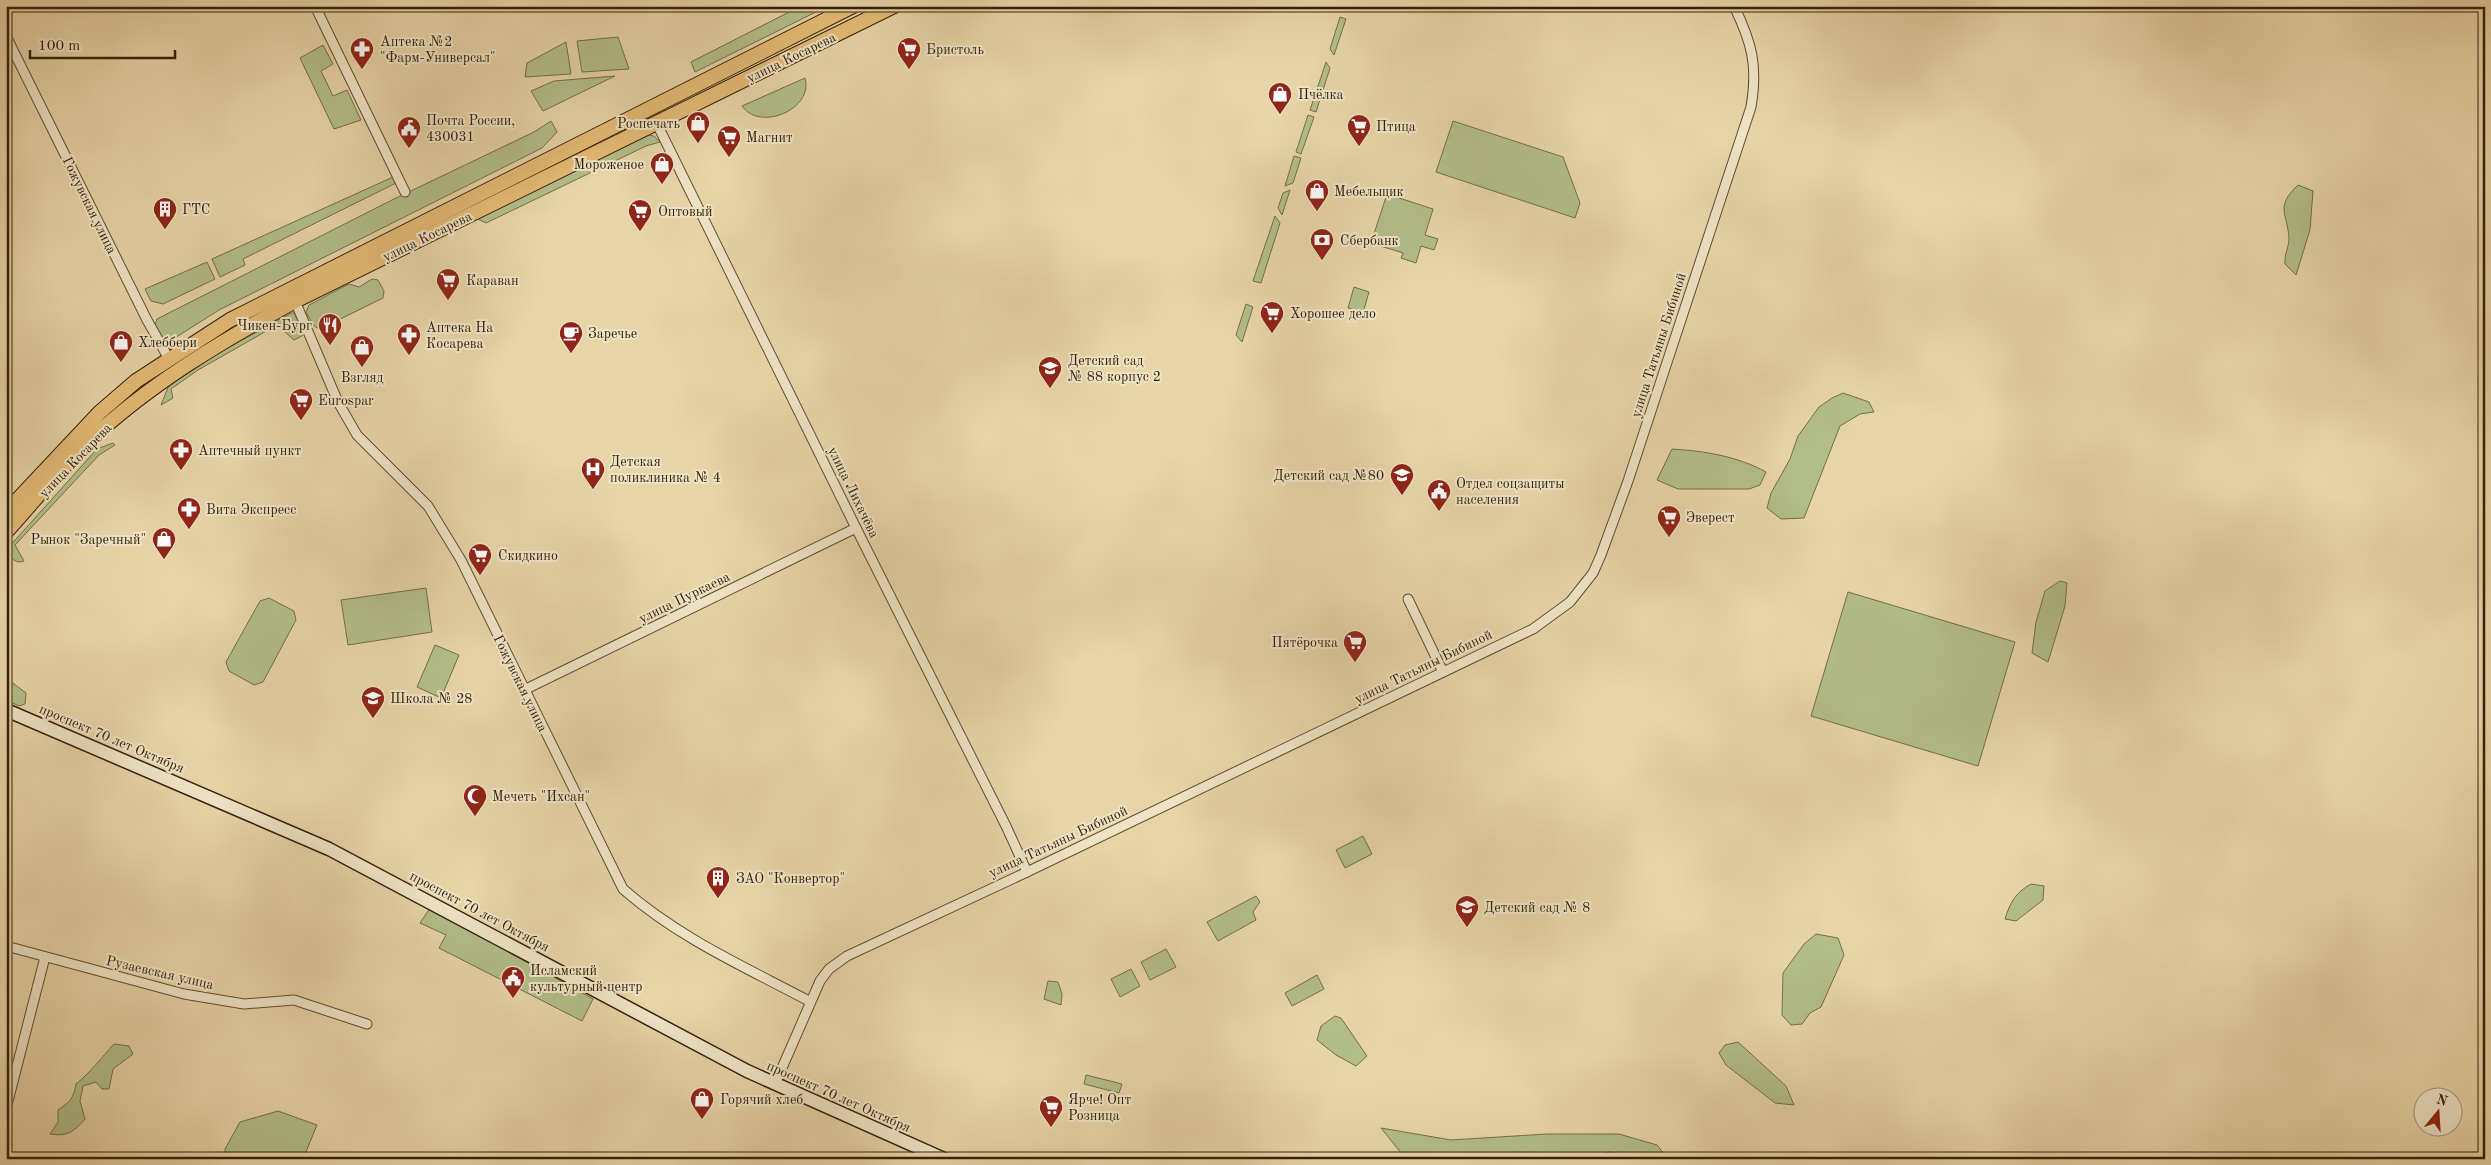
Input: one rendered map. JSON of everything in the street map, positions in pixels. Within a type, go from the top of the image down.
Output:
[{"type":"main road","name":"улица Косарева","points":[[6,512],[100,412],[136,381],[230,320],[853,6]]},
{"type":"main road","name":"улица Косарева","points":[[6,532],[88,443],[145,394],[226,339],[295,300],[657,124],[894,6]]},
{"type":"main road","points":[[650,109],[657,124]]},
{"type":"main road","name":"Гожувская улица","points":[[169,359],[177,372]]},
{"type":"main road","name":"проспект 70 лет Октября","points":[[6,706],[22,716]]},
{"type":"main road","name":"проспект 70 лет Октября","points":[[6,710],[329,849],[774,1084],[944,1159]]},
{"type":"street","points":[[314,6],[405,192]]},
{"type":"street","name":"улица Татьяны Бибиной","points":[[774,1084],[820,981],[829,969],[847,956],[1027,872],[1532,629],[1555,614],[1583,587],[1601,555],[1628,481],[1751,107],[1755,68],[1753,54],[1745,29],[1734,6]]},
{"type":"street","name":"Гожувская улица","points":[[6,36],[147,320],[169,359]]},
{"type":"street","name":"улица Лихачёва","points":[[657,124],[856,528],[1006,826],[1027,872]]},
{"type":"street","name":"Гожувская улица","points":[[295,300],[338,402],[356,435],[428,506],[461,560],[624,889],[650,912],[698,944],[810,1001]]},
{"type":"street","name":"улица Пуркаева","points":[[524,690],[856,528]]},
{"type":"street","points":[[1408,599],[1443,672]]},
{"type":"street","name":"Рузаевская улица","points":[[6,946],[184,994],[244,1004],[294,1000],[367,1024]]},
{"type":"street","points":[[6,1108],[45,957]]},
{"type":"green space","points":[[801,6],[828,6],[695,72],[691,62]]},
{"type":"green space","points":[[1340,17],[1346,19],[1334,55],[1330,49]]},
{"type":"green space","points":[[618,37],[629,69],[582,72],[577,41]]},
{"type":"green space","points":[[566,42],[571,74],[525,77],[527,63]]},
{"type":"green space","points":[[323,45],[333,64],[321,71],[333,96],[347,90],[361,120],[334,129],[300,58]]},
{"type":"green space","points":[[1326,62],[1330,68],[1316,112],[1310,110]]},
{"type":"green space","points":[[615,76],[543,111],[531,91],[554,81]]},
{"type":"green space","points":[[805,78],[806,89],[801,99],[794,107],[784,113],[772,117],[761,117],[750,114],[742,106]]},
{"type":"green space","points":[[1308,115],[1314,117],[1301,154],[1296,152]]},
{"type":"green space","points":[[551,121],[557,132],[542,148],[219,310],[170,341],[162,338],[155,325],[157,319],[392,200],[534,132]]},
{"type":"green space","points":[[1453,121],[1563,157],[1580,203],[1575,218],[1436,172]]},
{"type":"green space","points":[[648,135],[654,136],[660,142],[646,146],[486,223],[478,219]]},
{"type":"green space","points":[[1294,156],[1301,158],[1293,183],[1285,186]]},
{"type":"green space","points":[[393,177],[396,183],[243,259],[245,265],[220,277],[212,259]]},
{"type":"green space","points":[[2298,185],[2313,191],[2310,230],[2296,275],[2285,264],[2289,238],[2284,210],[2287,199]]},
{"type":"green space","points":[[1290,190],[1282,215],[1278,208],[1283,193]]},
{"type":"green space","points":[[1387,194],[1433,209],[1425,235],[1438,239],[1434,250],[1421,246],[1416,263],[1401,258],[1403,253],[1371,243]]},
{"type":"green space","points":[[1275,216],[1280,223],[1261,283],[1253,281]]},
{"type":"green space","points":[[207,262],[215,279],[163,304],[151,301],[145,289]]},
{"type":"green space","points":[[372,279],[378,280],[384,291],[383,298],[320,329],[314,326],[306,312],[309,305],[349,284],[359,287]]},
{"type":"green space","points":[[1354,287],[1369,292],[1363,313],[1348,308]]},
{"type":"green space","points":[[1246,304],[1253,307],[1242,342],[1236,335]]},
{"type":"green space","points":[[294,313],[303,331],[302,336],[294,340],[277,325],[198,370],[171,389],[173,398],[161,405],[169,385],[199,364]]},
{"type":"green space","points":[[1843,393],[1869,402],[1874,412],[1860,414],[1840,426],[1804,518],[1781,519],[1767,508],[1771,493],[1790,459],[1798,436],[1819,407]]},
{"type":"green space","points":[[113,443],[115,445],[99,455],[15,545],[24,561],[19,562],[12,559],[7,553],[8,548],[97,449]]},
{"type":"green space","points":[[1672,449],[1720,455],[1755,466],[1766,472],[1760,485],[1749,489],[1678,489],[1657,480]]},
{"type":"green space","points":[[2060,581],[2067,583],[2065,606],[2048,662],[2032,653],[2036,622],[2045,591]]},
{"type":"green space","points":[[426,588],[432,632],[348,645],[341,600]]},
{"type":"green space","points":[[1848,592],[2015,642],[1978,766],[1811,716]]},
{"type":"green space","points":[[269,598],[294,611],[296,620],[263,682],[254,685],[229,671],[226,662],[260,601]]},
{"type":"green space","points":[[435,645],[459,655],[441,698],[417,687]]},
{"type":"green space","points":[[6,678],[26,693],[25,704],[19,706],[6,700]]},
{"type":"green space","points":[[1363,836],[1372,854],[1345,868],[1336,850]]},
{"type":"green space","points":[[2031,884],[2044,886],[2043,900],[2016,921],[2005,919],[2014,899]]},
{"type":"green space","points":[[1256,896],[1260,902],[1253,912],[1256,920],[1218,941],[1207,922]]},
{"type":"green space","points":[[430,908],[593,999],[582,1021],[439,948],[446,935],[420,923]]},
{"type":"green space","points":[[1816,934],[1838,938],[1844,955],[1821,1007],[1810,1013],[1802,1024],[1791,1025],[1782,1015],[1783,973],[1804,944]]},
{"type":"green space","points":[[1166,949],[1176,967],[1150,980],[1141,962]]},
{"type":"green space","points":[[1131,969],[1140,986],[1120,997],[1111,979]]},
{"type":"green space","points":[[1317,975],[1324,989],[1292,1006],[1285,993]]},
{"type":"green space","points":[[1048,981],[1058,982],[1062,994],[1061,1005],[1044,999]]},
{"type":"green space","points":[[1335,1016],[1341,1018],[1367,1056],[1356,1066],[1336,1055],[1317,1040],[1321,1026]]},
{"type":"green space","points":[[1738,1042],[1786,1086],[1794,1105],[1775,1103],[1726,1065],[1719,1053],[1725,1045]]},
{"type":"green space","points":[[114,1044],[129,1046],[133,1054],[113,1069],[109,1089],[102,1089],[96,1082],[83,1086],[80,1101],[85,1119],[66,1134],[50,1134],[58,1122],[58,1110],[70,1100],[76,1084]]},
{"type":"green space","points":[[1086,1075],[1122,1084],[1119,1093],[1084,1084]]},
{"type":"green space","points":[[278,1111],[317,1125],[303,1159],[225,1159],[225,1149],[240,1122]]},
{"type":"green space","points":[[1381,1128],[1451,1140],[1547,1134],[1619,1134],[1657,1145],[1668,1159],[1641,1159],[1609,1152],[1589,1159],[1406,1159]]},
{"type":"place","name":"Аптека №2 \"Фарм-Универсал\"","points":[[362,70]]},
{"type":"place","name":"Бристоль","points":[[909,70]]},
{"type":"place","name":"Пчёлка","points":[[1280,115]]},
{"type":"place","name":"Роспечать","points":[[698,144]]},
{"type":"place","name":"Птица","points":[[1359,147]]},
{"type":"place","name":"Почта России, 430031","points":[[409,149]]},
{"type":"place","name":"Магнит","points":[[729,158]]},
{"type":"place","name":"Мороженое","points":[[662,185]]},
{"type":"place","name":"Мебельщик","points":[[1317,212]]},
{"type":"place","name":"ГТС","points":[[165,230]]},
{"type":"place","name":"Оптовый","points":[[640,232]]},
{"type":"place","name":"Сбербанк","points":[[1322,261]]},
{"type":"place","name":"Караван","points":[[448,301]]},
{"type":"place","name":"Хорошее дело","points":[[1272,334]]},
{"type":"place","name":"Чикен-Бург","points":[[330,346]]},
{"type":"place","name":"Заречье","points":[[571,354]]},
{"type":"place","name":"Аптека На Косарева","points":[[409,356]]},
{"type":"place","name":"Хлеббери","points":[[121,363]]},
{"type":"place","name":"Взгляд","points":[[362,368]]},
{"type":"place","name":"Детский сад № 88 корпус 2","points":[[1050,389]]},
{"type":"place","name":"Eurospar","points":[[301,421]]},
{"type":"place","name":"Аптечный пункт","points":[[181,471]]},
{"type":"place","name":"Детская поликлиника № 4","points":[[593,490]]},
{"type":"place","name":"Детский сад №80","points":[[1402,496]]},
{"type":"place","name":"Отдел соцзащиты населения","points":[[1439,512]]},
{"type":"place","name":"Вита Экспресс","points":[[189,530]]},
{"type":"place","name":"Эверест","points":[[1669,538]]},
{"type":"place","name":"Рынок \"Заречный\"","points":[[164,560]]},
{"type":"place","name":"Скидкино","points":[[480,576]]},
{"type":"place","name":"Пятёрочка","points":[[1355,663]]},
{"type":"place","name":"Школа № 28","points":[[373,719]]},
{"type":"place","name":"Мечеть \"Ихсан\"","points":[[475,817]]},
{"type":"place","name":"ЗАО \"Конвертор\"","points":[[718,899]]},
{"type":"place","name":"Детский сад № 8","points":[[1467,928]]},
{"type":"place","name":"Исламский культурный центр","points":[[513,999]]},
{"type":"place","name":"Горячий хлеб","points":[[702,1120]]},
{"type":"place","name":"Ярче! Опт Розница","points":[[1051,1128]]}]
